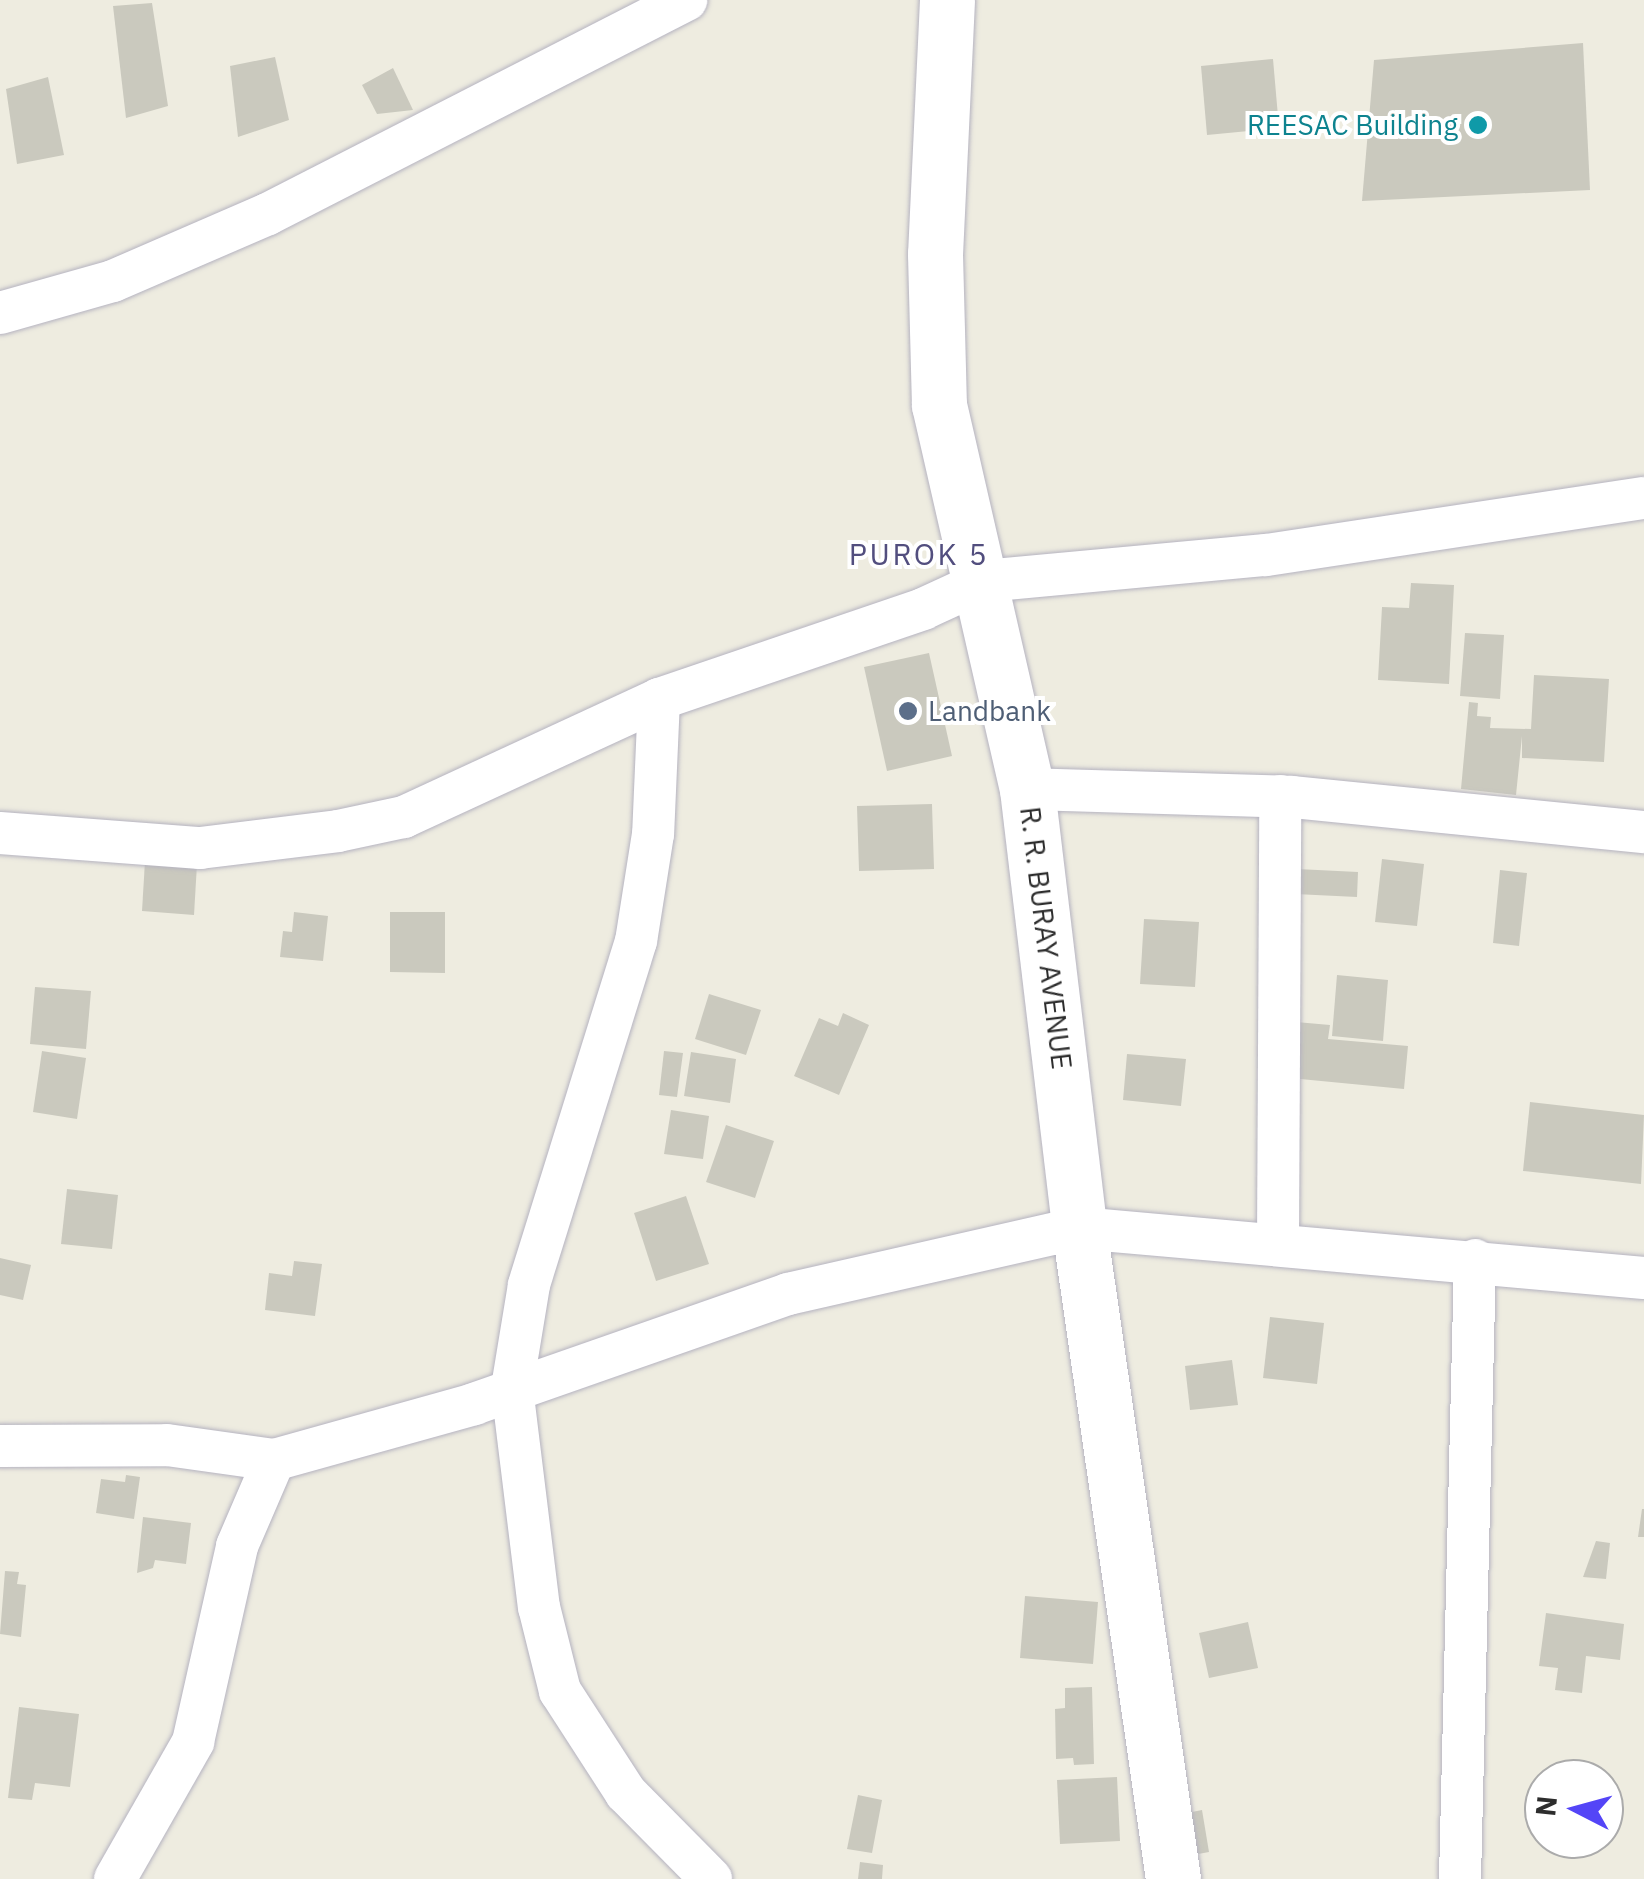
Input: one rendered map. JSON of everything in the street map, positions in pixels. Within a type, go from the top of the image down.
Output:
[{"type":"street","points":[[0,313],[113,281],[268,214],[686,0]]},
{"type":"street","name":"R. R. BURAY AVENUE","points":[[947,0],[935,254],[939,405],[984,582],[1027,789],[1079,1228],[1173,1879]]},
{"type":"street","points":[[0,832],[200,848],[338,831],[435,804],[659,699],[923,609],[984,582],[1266,555],[1644,498]]},
{"type":"street","points":[[659,699],[652,834],[636,941],[528,1285],[512,1388],[538,1607],[560,1690],[626,1793],[711,1879]]},
{"type":"street","points":[[1027,789],[1280,796],[1644,832]]},
{"type":"street","points":[[1278,1242],[1280,796]]},
{"type":"street","points":[[0,1446],[167,1445],[274,1460],[512,1388],[788,1294],[1079,1228],[1278,1242],[1644,1278]]},
{"type":"street","points":[[1460,1879],[1476,1260]]},
{"type":"street","points":[[115,1879],[193,1742],[237,1546],[274,1460]]},
{"type":"building","points":[[152,3],[168,106],[126,118],[113,6]]},
{"type":"building","name":"REESAC Building","points":[[1583,43],[1590,190],[1362,201],[1374,60]]},
{"type":"building","points":[[275,57],[289,120],[238,137],[230,66]]},
{"type":"building","points":[[1273,59],[1279,128],[1207,135],[1201,66]]},
{"type":"building","points":[[393,68],[413,110],[377,114],[362,85]]},
{"type":"building","points":[[48,77],[64,155],[17,164],[6,89]]},
{"type":"building","points":[[1411,583],[1454,585],[1449,684],[1378,680],[1382,607],[1409,608]]},
{"type":"building","points":[[1465,633],[1504,635],[1500,699],[1460,696]]},
{"type":"building","name":"Landbank","points":[[929,653],[952,756],[887,771],[864,667]]},
{"type":"building","points":[[1534,675],[1609,679],[1604,762],[1522,758],[1522,736],[1516,795],[1461,789],[1469,702],[1478,703],[1477,716],[1491,717],[1490,728],[1531,729]]},
{"type":"building","points":[[932,804],[934,869],[859,871],[857,806]]},
{"type":"building","points":[[1382,859],[1424,864],[1417,926],[1375,922]]},
{"type":"building","points":[[145,861],[197,864],[194,915],[142,911]]},
{"type":"building","points":[[1297,869],[1358,872],[1357,897],[1295,894]]},
{"type":"building","points":[[1500,870],[1527,873],[1519,946],[1493,943]]},
{"type":"building","points":[[294,912],[328,916],[323,961],[280,957],[283,931],[292,932]]},
{"type":"building","points":[[390,912],[445,912],[445,973],[390,972]]},
{"type":"building","points":[[1144,919],[1199,922],[1195,987],[1140,984]]},
{"type":"building","points":[[1337,975],[1388,980],[1383,1041],[1332,1036]]},
{"type":"building","points":[[35,987],[91,991],[86,1049],[30,1044]]},
{"type":"building","points":[[709,994],[761,1010],[746,1055],[695,1039]]},
{"type":"building","points":[[843,1013],[869,1025],[839,1095],[794,1076],[819,1018],[838,1026]]},
{"type":"building","points":[[1296,1022],[1330,1025],[1328,1039],[1408,1046],[1404,1089],[1290,1078]]},
{"type":"building","points":[[42,1051],[86,1058],[77,1119],[33,1112]]},
{"type":"building","points":[[664,1051],[683,1053],[677,1097],[659,1095]]},
{"type":"building","points":[[691,1052],[736,1059],[730,1103],[684,1096]]},
{"type":"building","points":[[1127,1054],[1186,1059],[1181,1106],[1123,1100]]},
{"type":"building","points":[[1530,1102],[1644,1115],[1641,1184],[1523,1171]]},
{"type":"building","points":[[671,1110],[709,1116],[703,1159],[664,1154]]},
{"type":"building","points":[[726,1125],[774,1141],[755,1198],[706,1182]]},
{"type":"building","points":[[67,1189],[118,1195],[112,1249],[61,1244]]},
{"type":"building","points":[[686,1196],[709,1264],[656,1281],[634,1213]]},
{"type":"building","points":[[0,1258],[31,1265],[23,1300],[0,1295]]},
{"type":"building","points":[[294,1261],[322,1264],[315,1316],[265,1310],[269,1273],[292,1276]]},
{"type":"building","points":[[1270,1317],[1324,1323],[1317,1384],[1263,1378]]},
{"type":"building","points":[[1232,1360],[1238,1405],[1190,1410],[1185,1366]]},
{"type":"building","points":[[126,1475],[140,1477],[134,1519],[96,1513],[101,1479],[125,1482]]},
{"type":"building","points":[[1642,1509],[1644,1537],[1638,1537]]},
{"type":"building","points":[[143,1517],[191,1523],[186,1564],[155,1560],[153,1568],[137,1573]]},
{"type":"building","points":[[1596,1541],[1610,1543],[1606,1579],[1583,1577]]},
{"type":"building","points":[[5,1571],[19,1572],[17,1584],[26,1585],[21,1637],[0,1634]]},
{"type":"building","points":[[1025,1596],[1098,1602],[1093,1664],[1020,1658]]},
{"type":"building","points":[[1546,1613],[1624,1624],[1620,1660],[1586,1656],[1582,1693],[1555,1690],[1558,1668],[1539,1666]]},
{"type":"building","points":[[1248,1622],[1258,1668],[1209,1678],[1199,1633]]},
{"type":"building","points":[[1092,1687],[1094,1764],[1074,1765],[1073,1758],[1056,1759],[1055,1709],[1065,1708],[1065,1688]]},
{"type":"building","points":[[19,1707],[79,1714],[70,1787],[35,1783],[32,1800],[8,1798]]},
{"type":"building","points":[[1117,1777],[1120,1841],[1060,1844],[1057,1780]]},
{"type":"building","points":[[858,1795],[882,1800],[872,1853],[847,1849]]},
{"type":"building","points":[[1202,1810],[1209,1852],[1182,1857],[1187,1813]]},
{"type":"building","points":[[860,1862],[883,1865],[882,1879],[858,1879]]},
{"type":"place","name":"REESAC Building","points":[[1478,125]]},
{"type":"place","name":"Landbank","points":[[908,711]]},
{"type":"district","name":"PUROK 5","points":[[919,554]]}]
